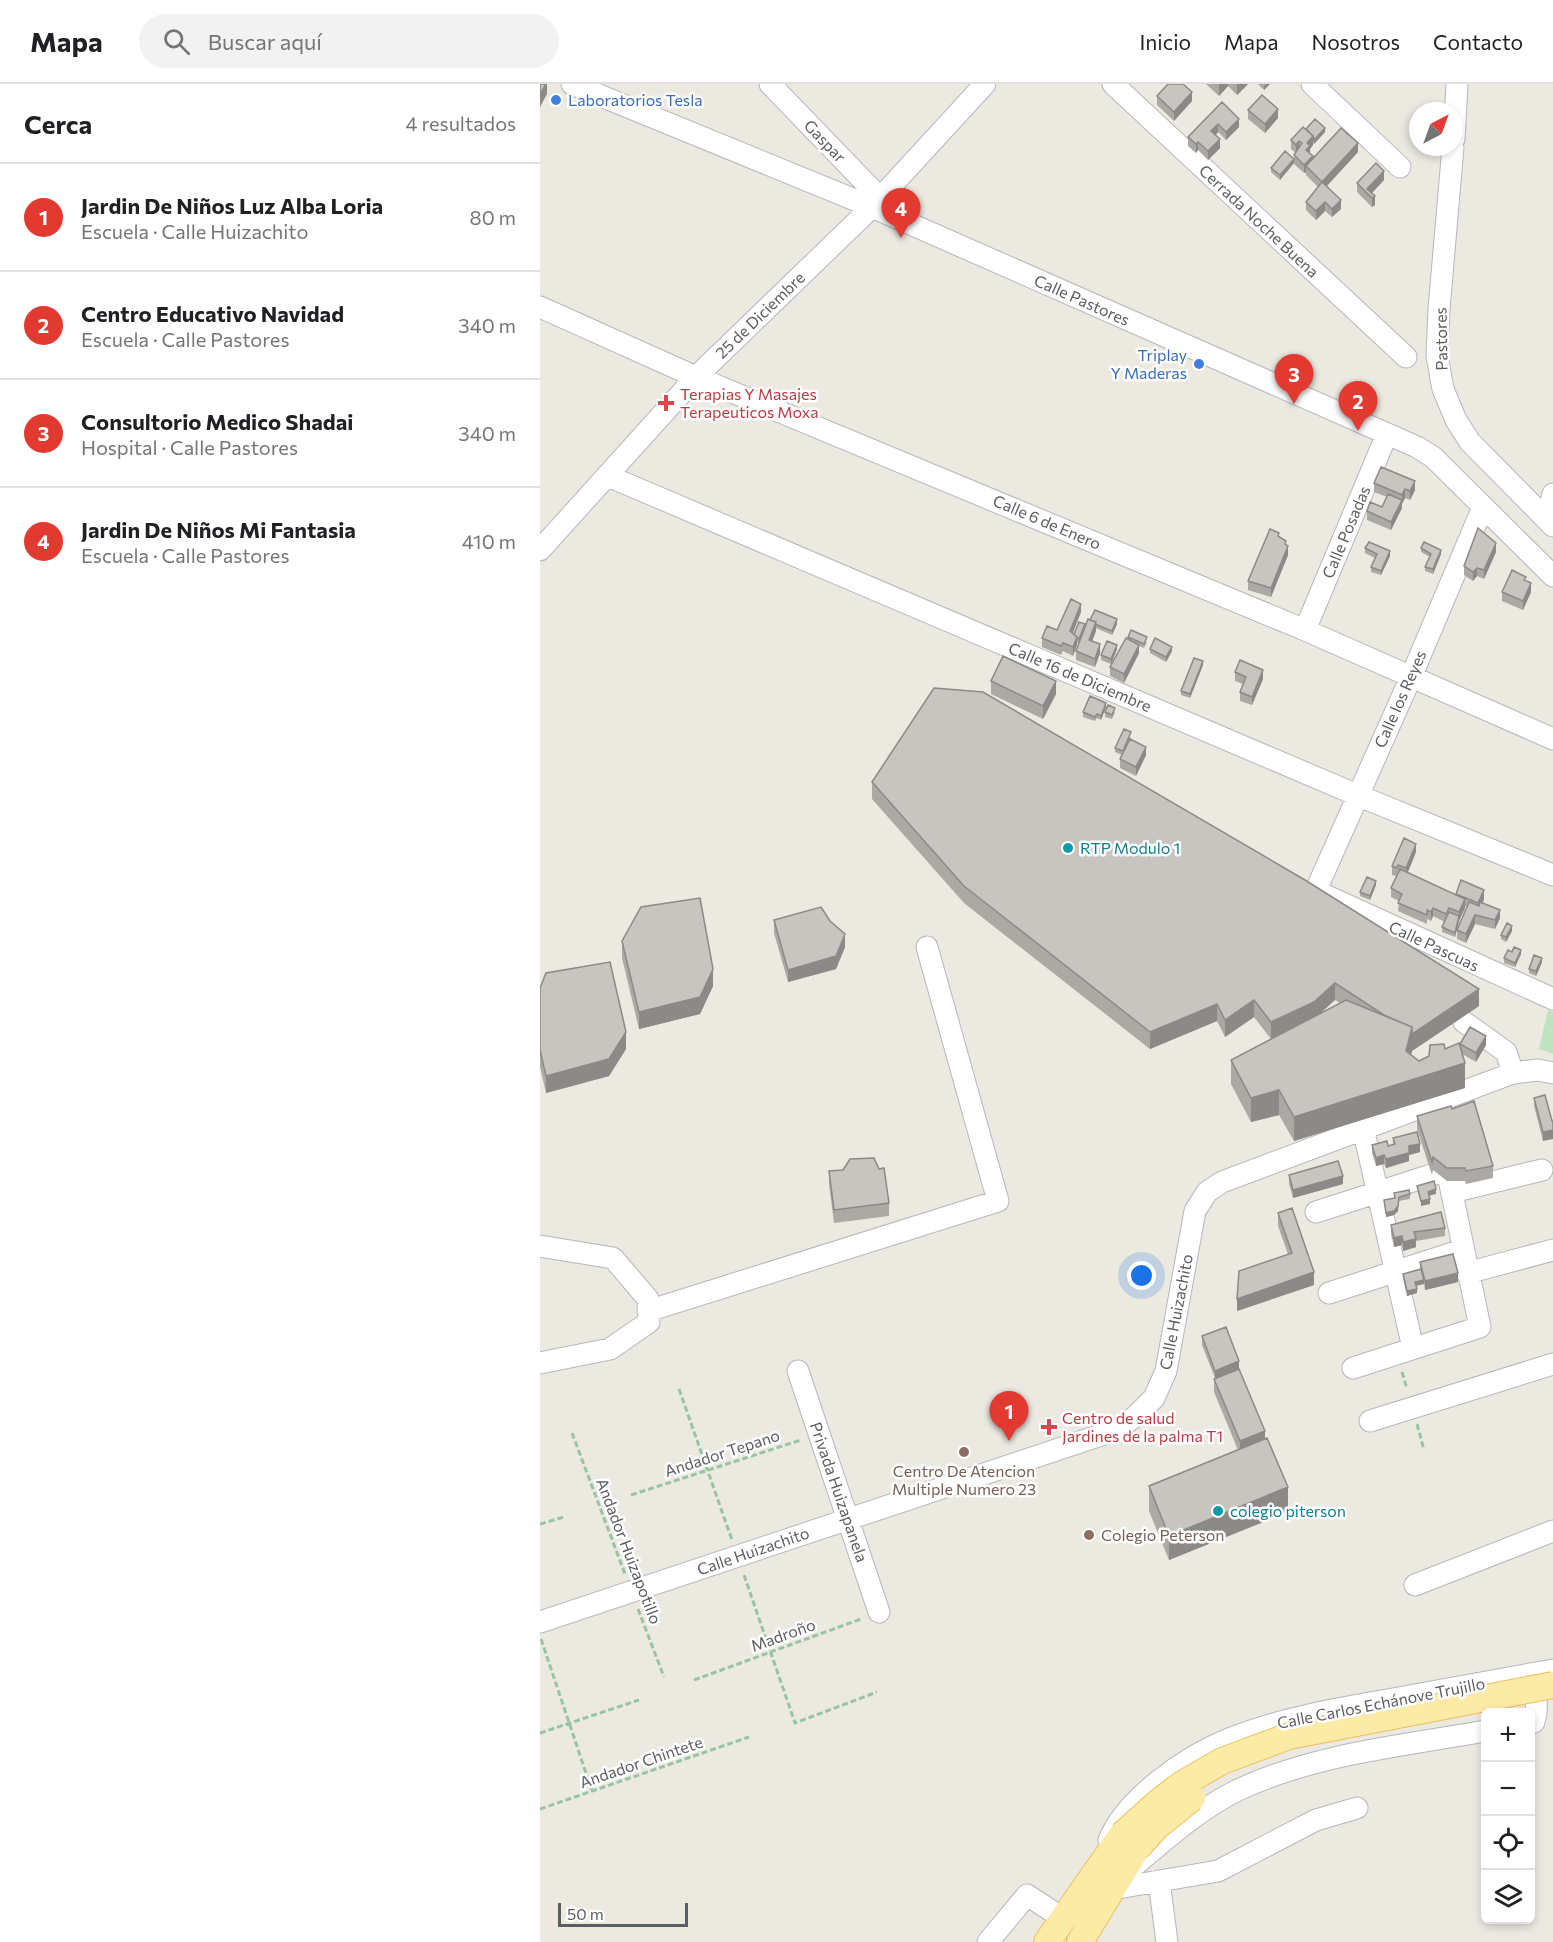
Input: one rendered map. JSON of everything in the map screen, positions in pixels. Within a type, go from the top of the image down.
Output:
[{"type":"main road","name":"Calle Carlos Echánove Trujillo","points":[[1080,1942],[1130,1842],[1184,1783],[1222,1761],[1289,1736],[1553,1685]]},
{"type":"main road","name":"Calle Carlos Echánove Trujillo","points":[[1130,1842],[1157,1826],[1199,1792],[1266,1759],[1390,1728],[1553,1700]]},
{"type":"main road","name":"Calle Carlos Echánove Trujillo","points":[[1047,1942],[1064,1918],[1108,1882]]},
{"type":"street","name":"Calle Pastores","points":[[572,84],[876,203],[1387,434],[1433,457],[1553,576]]},
{"type":"street","name":"Gaspar","points":[[770,84],[876,203]]},
{"type":"street","name":"25 de Diciembre","points":[[540,550],[696,377],[876,203],[985,84]]},
{"type":"street","name":"Cerrada Noche Buena","points":[[1113,84],[1406,357]]},
{"type":"street","points":[[1312,84],[1400,167]]},
{"type":"street","points":[[1456,102],[1457,84]]},
{"type":"street","name":"Pastores","points":[[1452,156],[1437,356],[1443,389],[1456,420],[1470,442],[1550,523]]},
{"type":"street","name":"Calle 6 de Enero","points":[[540,308],[696,377],[1305,630],[1553,738]]},
{"type":"street","name":"Calle Posadas","points":[[1305,630],[1387,434]]},
{"type":"street","name":"Calle 16 de Diciembre","points":[[608,476],[1357,795],[1553,875]]},
{"type":"street","points":[[1550,523],[1553,494]]},
{"type":"street","name":"Calle los Reyes","points":[[1316,890],[1411,677],[1483,507]]},
{"type":"street","name":"Calle Pascuas","points":[[1295,878],[1316,890],[1553,999]]},
{"type":"street","points":[[648,1311],[998,1201],[927,947]]},
{"type":"street","points":[[1464,1022],[1506,1052],[1513,1073]]},
{"type":"street","name":"Calle Huizachito","points":[[540,1622],[1116,1430],[1136,1416],[1154,1398],[1166,1371],[1195,1211],[1207,1192],[1222,1182],[1513,1073],[1538,1070],[1553,1072]]},
{"type":"street","points":[[1363,1128],[1395,1272],[1405,1351]]},
{"type":"street","points":[[1316,1212],[1447,1170],[1480,1327],[1353,1368]]},
{"type":"street","points":[[1452,1192],[1542,1170]]},
{"type":"street","points":[[540,1246],[613,1258],[648,1299],[649,1322],[610,1348],[540,1363]]},
{"type":"street","points":[[1329,1293],[1462,1250]]},
{"type":"street","points":[[1467,1273],[1553,1250]]},
{"type":"street","points":[[1370,1421],[1553,1364]]},
{"type":"street","name":"Privada Huizapanela","points":[[798,1371],[879,1612]]},
{"type":"street","points":[[1414,1585],[1553,1532]]},
{"type":"street","name":"Calle Carlos Echánove Trujillo","points":[[1108,1882],[1112,1832],[1135,1802],[1173,1770],[1218,1744],[1282,1722],[1553,1670]]},
{"type":"street","points":[[1521,1676],[1534,1693],[1539,1721]]},
{"type":"street","points":[[1424,1693],[1420,1713],[1424,1729],[1434,1740]]},
{"type":"street","name":"Calle Carlos Echánove Trujillo","points":[[1108,1882],[1179,1827],[1234,1792],[1280,1772],[1334,1758],[1481,1732]]},
{"type":"street","points":[[1108,1882],[1159,1881],[1218,1871],[1317,1820],[1357,1808]]},
{"type":"street","points":[[1159,1881],[1167,1942]]},
{"type":"street","points":[[988,1942],[1027,1895],[1064,1918]]},
{"type":"path","name":"Andador Huizapotillo","points":[[572,1433],[664,1677]]},
{"type":"path","name":"Andador Tepano","points":[[631,1495],[819,1434]]},
{"type":"path","points":[[540,1524],[564,1517]]},
{"type":"path","name":"Madroño","points":[[694,1680],[879,1612]]},
{"type":"path","points":[[540,1638],[592,1791]]},
{"type":"path","points":[[795,1723],[877,1692]]},
{"type":"path","points":[[540,1733],[639,1700]]},
{"type":"path","name":"Andador Chintete","points":[[540,1809],[749,1737]]},
{"type":"green space","points":[[1548,1010],[1553,1012],[1553,1054],[1539,1049]]},
{"type":"building","points":[[540,84],[546,84],[540,94]]},
{"type":"building","points":[[1168,84],[1183,84],[1192,92],[1174,112],[1157,96]]},
{"type":"building","points":[[1262,95],[1278,109],[1265,124],[1248,110]]},
{"type":"building","points":[[1222,102],[1239,119],[1226,132],[1218,124],[1211,131],[1220,139],[1208,151],[1188,137]]},
{"type":"building","points":[[1315,119],[1325,128],[1314,140],[1306,129]]},
{"type":"building","points":[[1303,127],[1313,136],[1307,143],[1310,146],[1306,150],[1313,156],[1304,165],[1294,155],[1302,143],[1299,141],[1296,145],[1291,140]]},
{"type":"building","points":[[1341,128],[1358,143],[1322,182],[1306,166]]},
{"type":"building","points":[[1285,151],[1294,159],[1280,175],[1271,168]]},
{"type":"building","points":[[1376,163],[1384,171],[1367,189],[1375,196],[1372,198],[1357,183]]},
{"type":"building","points":[[1322,182],[1341,200],[1332,209],[1325,202],[1316,211],[1306,202]]},
{"type":"building","points":[[1381,467],[1415,481],[1410,491],[1405,489],[1402,495],[1374,483]]},
{"type":"building","points":[[1388,494],[1402,500],[1391,522],[1367,511],[1370,502],[1382,507]]},
{"type":"building","points":[[1478,528],[1496,543],[1484,570],[1477,568],[1473,572],[1464,566]]},
{"type":"building","points":[[1270,529],[1279,533],[1278,536],[1286,541],[1285,544],[1288,546],[1271,588],[1248,581]]},
{"type":"building","points":[[1369,542],[1390,551],[1381,571],[1371,567],[1377,554],[1365,548]]},
{"type":"building","points":[[1424,542],[1441,550],[1433,569],[1425,567],[1431,554],[1421,548]]},
{"type":"building","points":[[1512,570],[1526,577],[1524,580],[1531,583],[1523,601],[1502,592]]},
{"type":"building","points":[[1071,599],[1081,604],[1070,631],[1077,637],[1073,647],[1063,643],[1061,646],[1042,638],[1047,626],[1057,630]]},
{"type":"building","points":[[1095,610],[1117,619],[1112,631],[1090,620]]},
{"type":"building","points":[[1088,619],[1096,622],[1089,640],[1100,644],[1095,659],[1076,651]]},
{"type":"building","points":[[1079,622],[1085,624],[1079,639],[1074,634]]},
{"type":"building","points":[[1131,630],[1147,637],[1144,644],[1128,637]]},
{"type":"building","points":[[1126,638],[1139,645],[1124,674],[1110,667]]},
{"type":"building","points":[[1155,638],[1172,647],[1166,657],[1150,649]]},
{"type":"building","points":[[1107,641],[1117,645],[1111,659],[1101,655]]},
{"type":"building","points":[[1003,656],[1056,681],[1043,706],[991,681]]},
{"type":"building","points":[[1194,658],[1203,661],[1190,694],[1181,691]]},
{"type":"building","points":[[1240,660],[1263,670],[1252,697],[1240,692],[1246,677],[1235,672]]},
{"type":"building","name":"RTP Modulo 1","points":[[934,688],[983,692],[1305,880],[1479,989],[1412,1034],[1412,1027],[1384,1015],[1335,983],[1314,1002],[1271,1022],[1254,1000],[1225,1020],[1217,1004],[1150,1032],[964,886],[872,782]]},
{"type":"building","points":[[1090,696],[1106,703],[1101,716],[1097,714],[1095,717],[1083,712]]},
{"type":"building","points":[[1108,705],[1115,708],[1112,715],[1105,712]]},
{"type":"building","points":[[1124,729],[1131,732],[1123,751],[1115,748]]},
{"type":"building","points":[[1130,739],[1146,747],[1136,767],[1120,759]]},
{"type":"building","points":[[1404,838],[1416,844],[1406,868],[1398,865],[1397,868],[1392,866]]},
{"type":"building","points":[[1400,869],[1465,899],[1459,912],[1449,908],[1446,914],[1433,908],[1431,912],[1427,910],[1427,915],[1398,903],[1402,894],[1391,888]]},
{"type":"building","points":[[1367,877],[1376,881],[1370,896],[1360,892]]},
{"type":"building","points":[[1461,880],[1484,890],[1478,903],[1456,894]]},
{"type":"building","points":[[700,898],[713,969],[700,997],[639,1012],[622,941],[641,907]]},
{"type":"building","points":[[1469,902],[1479,906],[1480,902],[1500,910],[1495,920],[1475,915],[1466,934],[1457,930]]},
{"type":"building","points":[[821,907],[830,921],[845,934],[836,956],[788,970],[774,920]]},
{"type":"building","points":[[1449,912],[1459,916],[1455,933],[1442,927]]},
{"type":"building","points":[[1507,923],[1512,926],[1506,937],[1501,935]]},
{"type":"building","points":[[1514,947],[1521,950],[1515,963],[1504,958],[1508,950],[1512,952]]},
{"type":"building","points":[[1534,955],[1542,958],[1536,971],[1529,969]]},
{"type":"building","points":[[610,962],[626,1032],[609,1059],[546,1076],[540,1050],[540,988],[546,973]]},
{"type":"building","points":[[1346,1000],[1412,1027],[1406,1051],[1419,1061],[1429,1056],[1430,1045],[1444,1044],[1445,1049],[1459,1043],[1465,1063],[1294,1117],[1279,1090],[1251,1098],[1231,1060]]},
{"type":"building","points":[[1470,1027],[1486,1036],[1476,1053],[1460,1044]]},
{"type":"building","points":[[1545,1095],[1553,1121],[1553,1130],[1543,1132],[1534,1098]]},
{"type":"building","points":[[1474,1101],[1493,1166],[1466,1171],[1465,1168],[1447,1168],[1433,1157],[1432,1162],[1417,1116],[1451,1106],[1452,1109]]},
{"type":"building","points":[[1417,1132],[1420,1144],[1409,1146],[1409,1153],[1386,1159],[1384,1155],[1376,1158],[1372,1145],[1387,1141],[1388,1146],[1395,1144],[1393,1138]]},
{"type":"building","points":[[874,1158],[879,1169],[884,1168],[889,1203],[834,1210],[829,1171],[843,1170],[850,1159]]},
{"type":"building","points":[[1338,1161],[1343,1176],[1293,1190],[1289,1175]]},
{"type":"building","points":[[1434,1181],[1436,1189],[1428,1192],[1430,1199],[1421,1201],[1417,1186]]},
{"type":"building","points":[[1409,1190],[1410,1194],[1399,1197],[1398,1206],[1394,1211],[1386,1213],[1384,1200],[1395,1198],[1394,1193]]},
{"type":"building","points":[[1292,1208],[1314,1272],[1237,1299],[1239,1271],[1292,1253],[1278,1213]]},
{"type":"building","points":[[1441,1212],[1445,1228],[1414,1232],[1416,1239],[1403,1242],[1402,1236],[1394,1238],[1391,1225]]},
{"type":"building","points":[[1453,1254],[1458,1273],[1425,1281],[1420,1262]]},
{"type":"building","points":[[1421,1269],[1424,1280],[1415,1282],[1417,1289],[1407,1291],[1403,1274]]},
{"type":"building","points":[[1226,1327],[1239,1361],[1215,1371],[1202,1336]]},
{"type":"building","points":[[1239,1369],[1265,1431],[1240,1441],[1214,1379]]},
{"type":"building","points":[[1267,1438],[1288,1487],[1169,1536],[1149,1486]]},
{"type":"place","name":"Laboratorios Tesla","points":[[556,100]]},
{"type":"place","name":"Jardin De Niños Mi Fantasia","points":[[901,238]]},
{"type":"place","name":"Triplay Y Maderas","points":[[1199,364]]},
{"type":"place","name":"Terapias Y Masajes Terapeuticos Moxa","points":[[666,403]]},
{"type":"place","name":"Consultorio Medico Shadai","points":[[1294,404]]},
{"type":"place","name":"Centro Educativo Navidad","points":[[1358,431]]},
{"type":"place","name":"RTP Modulo 1","points":[[1068,848]]},
{"type":"place","name":"Centro de salud Jardines de la palma T1","points":[[1049,1427]]},
{"type":"place","name":"Jardin De Niños Luz Alba Loria","points":[[1009,1441]]},
{"type":"place","name":"Centro De Atencion Multiple Numero 23","points":[[964,1452]]},
{"type":"place","name":"colegio piterson","points":[[1218,1511]]},
{"type":"place","name":"Colegio Peterson","points":[[1089,1535]]}]
